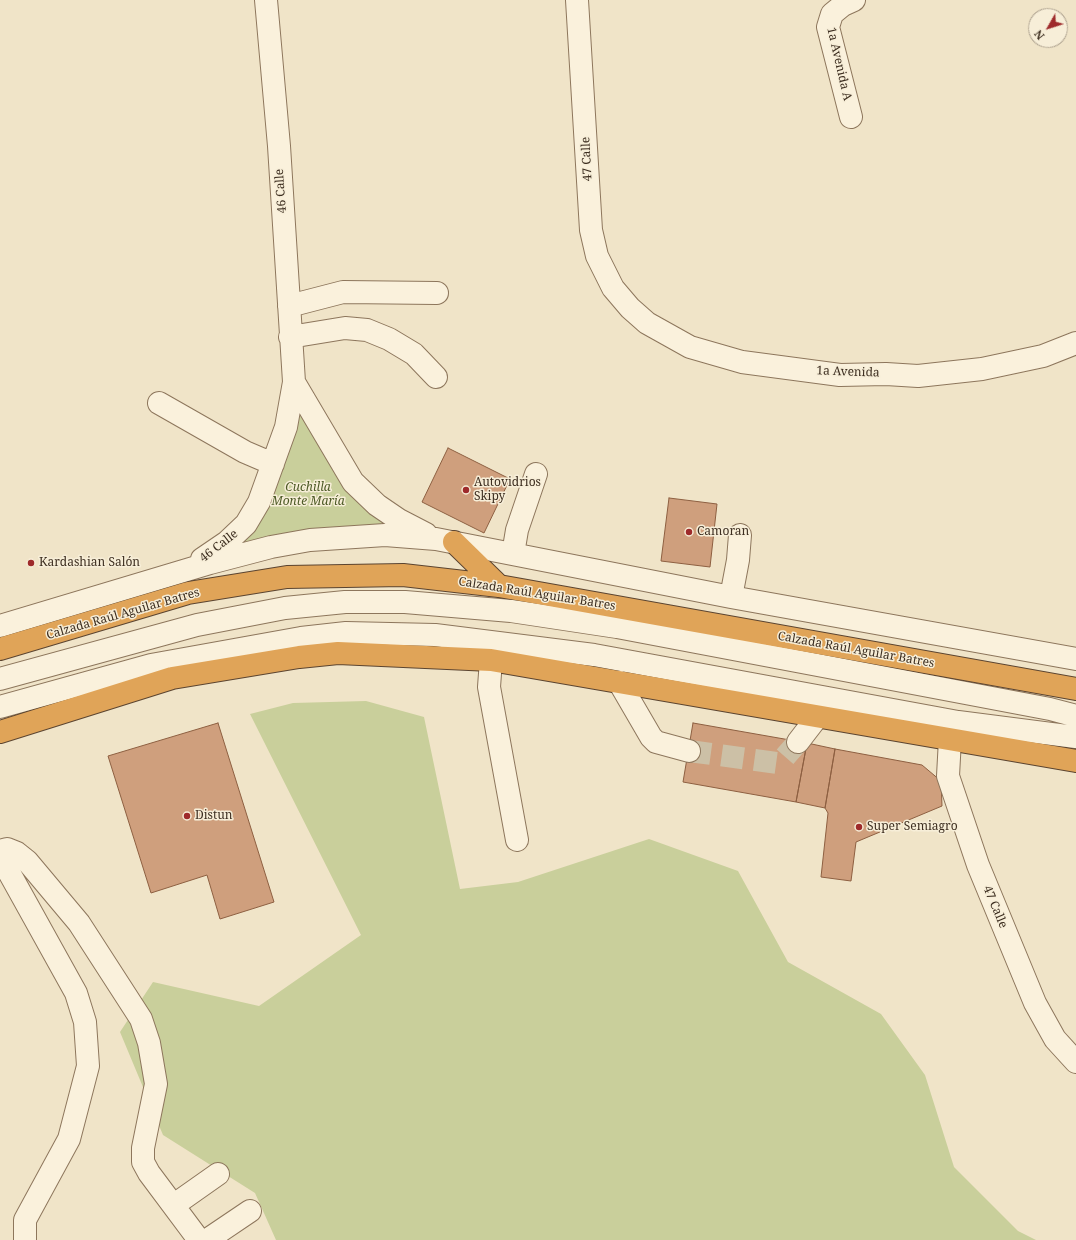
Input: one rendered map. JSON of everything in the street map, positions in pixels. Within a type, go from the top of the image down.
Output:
[{"type":"highway","points":[[445,541],[499,586]]},
{"type":"highway","name":"Calzada Raúl Aguilar Batres","points":[[0,648],[188,593],[287,577],[403,575],[499,586],[1076,689]]},
{"type":"highway","points":[[0,732],[172,678],[299,657],[338,653],[491,660],[1076,761]]},
{"type":"street","name":"46 Calle","points":[[186,570],[228,542],[246,524],[259,502],[286,427],[294,382],[279,146],[266,0]]},
{"type":"street","name":"47 Calle","points":[[577,0],[591,230],[597,256],[613,288],[630,308]]},
{"type":"street","name":"1a Avenida A","points":[[851,117],[828,27],[832,14],[843,5],[854,0]]},
{"type":"street","points":[[289,306],[343,292],[437,293]]},
{"type":"street","name":"1a Avenida","points":[[630,308],[647,323],[690,347],[742,362],[840,375],[886,374],[918,376],[982,369],[1043,356],[1076,343]]},
{"type":"street","points":[[290,337],[345,328],[367,330],[389,339],[414,354],[436,377]]},
{"type":"street","name":"46 Calle","points":[[294,382],[353,482],[377,505],[399,520],[445,541]]},
{"type":"street","points":[[158,403],[245,452],[272,464]]},
{"type":"street","points":[[513,554],[517,530],[536,474]]},
{"type":"street","points":[[0,626],[186,570],[271,547],[310,540],[385,535],[445,541],[731,597],[1076,659]]},
{"type":"street","points":[[731,597],[738,560],[740,535]]},
{"type":"street","points":[[0,679],[197,625],[285,608],[345,602],[406,602],[511,611],[617,627],[1050,709],[1076,716]]},
{"type":"street","points":[[0,707],[151,665],[301,638],[346,633],[435,635],[594,654],[958,722],[1076,737]]},
{"type":"street","points":[[491,660],[489,687],[517,840]]},
{"type":"street","points":[[619,682],[651,737],[656,742],[688,751]]},
{"type":"street","points":[[798,742],[818,716]]},
{"type":"street","name":"47 Calle","points":[[950,739],[948,776],[978,865],[1035,1003],[1055,1039],[1076,1062]]},
{"type":"street","points":[[0,851],[7,849],[17,853],[32,866],[79,924],[141,1019],[149,1043],[156,1084],[143,1148],[143,1162],[149,1173],[199,1240]]},
{"type":"street","points":[[0,856],[76,993],[86,1029],[88,1066],[69,1139],[25,1220],[26,1240]]},
{"type":"street","points":[[174,1205],[218,1174]]},
{"type":"street","points":[[208,1240],[250,1211]]},
{"type":"green space","name":"Cuchilla Monte María","points":[[294,382],[398,525],[228,548],[262,507]]},
{"type":"green space","points":[[366,701],[424,717],[460,889],[518,882],[649,839],[738,871],[788,962],[881,1014],[925,1075],[954,1167],[1018,1231],[1036,1240],[276,1240],[255,1193],[163,1135],[120,1032],[153,982],[259,1006],[361,935],[250,714],[293,703]]},
{"type":"building","name":"Autovidrios Skipy","points":[[448,448],[510,479],[484,533],[422,502]]},
{"type":"building","name":"Camoran","points":[[669,498],[717,504],[710,567],[661,561]]},
{"type":"building","name":"Distun","points":[[218,723],[274,902],[220,919],[207,875],[151,893],[108,756]]},
{"type":"building","points":[[693,723],[807,743],[796,802],[683,782]]},
{"type":"building","points":[[807,743],[835,749],[825,808],[796,802]]},
{"type":"building","name":"Super Semiagro","points":[[835,749],[922,765],[941,781],[942,806],[856,842],[851,881],[821,877],[828,813],[825,808]]},
{"type":"tunnel","points":[[689,751],[777,763],[784,758],[798,742]]},
{"type":"place","name":"Autovidrios Skipy","points":[[466,490]]},
{"type":"place","name":"Camoran","points":[[689,532]]},
{"type":"place","name":"Kardashian Salón","points":[[31,563]]},
{"type":"place","name":"Distun","points":[[187,816]]},
{"type":"place","name":"Super Semiagro","points":[[859,827]]}]
